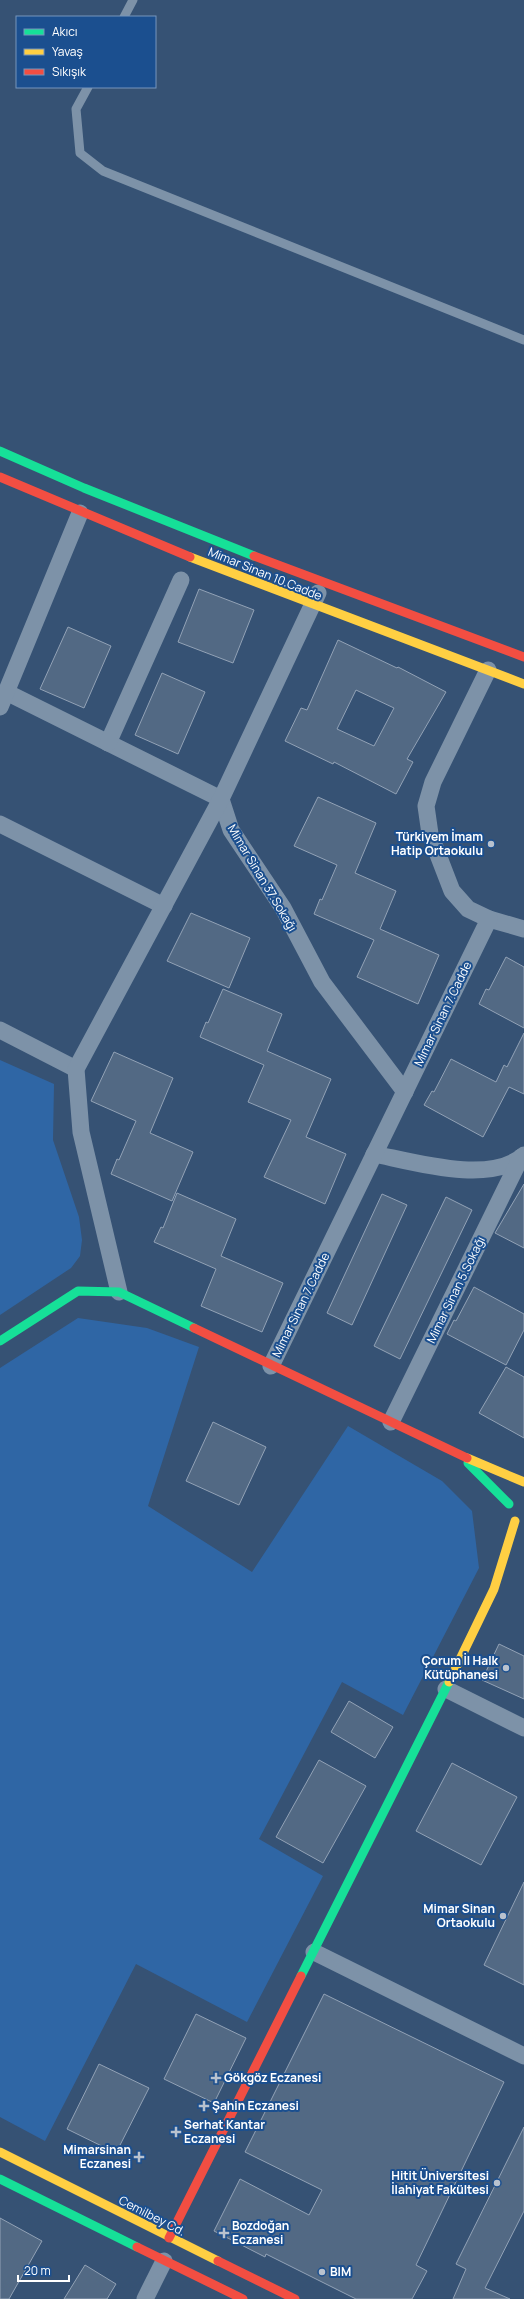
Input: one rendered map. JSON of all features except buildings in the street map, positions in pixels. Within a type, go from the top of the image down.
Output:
[{"type":"street","name":"Mimar Sinan 10.Cadde","points":[[0,451],[84,488],[322,583],[524,658]]},
{"type":"street","name":"Mimar Sinan 10.Cadde","points":[[0,477],[80,513],[312,606],[524,684]]},
{"type":"street","points":[[80,513],[3,700],[108,743],[221,799]]},
{"type":"street","points":[[108,743],[181,580]]},
{"type":"street","points":[[119,1292],[81,1132],[76,1069],[221,799],[322,583]]},
{"type":"street","points":[[488,670],[433,782],[426,806],[430,834],[452,891],[468,908],[489,919],[524,929]]},
{"type":"street","name":"Mimar Sinan 37.Sokağı","points":[[221,799],[231,830],[283,908],[322,982],[405,1092]]},
{"type":"street","points":[[0,824],[164,906]]},
{"type":"street","name":"Mimar Sinan 7.Cadde","points":[[271,1366],[489,919]]},
{"type":"street","points":[[0,1030],[76,1069]]},
{"type":"street","points":[[374,1154],[453,1168],[489,1171],[523,1156]]},
{"type":"street","name":"Mimar Sinan 5.Sokağı","points":[[391,1422],[523,1156]]},
{"type":"street","points":[[0,1341],[78,1291],[119,1292],[271,1366],[460,1455],[517,1490]]},
{"type":"street","points":[[460,1455],[517,1490]]},
{"type":"street","points":[[517,1490],[510,1513],[514,1521],[523,1528]]},
{"type":"street","points":[[494,1589],[514,1521]]},
{"type":"street","points":[[169,2238],[446,1690],[494,1589],[511,1563]]},
{"type":"street","points":[[446,1690],[524,1728]]},
{"type":"street","points":[[314,1952],[524,2056]]},
{"type":"street","name":"Cemilbey Cd.","points":[[0,2152],[169,2238],[295,2299]]},
{"type":"street","points":[[0,2179],[243,2299]]},
{"type":"street","points":[[145,2299],[164,2261]]},
{"type":"lane","points":[[125,16],[133,0]]},
{"type":"lane","points":[[87,88],[76,109],[80,153],[103,171],[524,340]]},
{"type":"shaded area","points":[[0,1060],[54,1084],[53,1140],[79,1217],[82,1240],[80,1256],[71,1268],[0,1315]]},
{"type":"shaded area","points":[[78,1318],[147,1328],[199,1347],[148,1506],[252,1572],[348,1426],[442,1481],[472,1511],[479,1568],[403,1715],[342,1682],[259,1839],[323,1876],[247,2022],[136,1964],[45,2141],[0,2117],[0,1368]]},
{"type":"traffic: fast","points":[[0,451],[84,488],[254,556]]},
{"type":"traffic: fast","points":[[0,1341],[78,1291],[119,1292],[194,1328]]},
{"type":"traffic: fast","points":[[468,1463],[509,1504]]},
{"type":"traffic: fast","points":[[301,1976],[449,1682]]},
{"type":"traffic: fast","points":[[0,2179],[137,2247]]},
{"type":"traffic: slow","points":[[190,557],[524,684]]},
{"type":"traffic: slow","points":[[467,1458],[524,1482]]},
{"type":"traffic: slow","points":[[449,1682],[494,1589],[515,1521]]},
{"type":"traffic: slow","points":[[0,2152],[218,2261]]},
{"type":"traffic: jam","points":[[0,477],[190,557]]},
{"type":"traffic: jam","points":[[254,556],[524,657]]},
{"type":"traffic: jam","points":[[194,1328],[467,1458]]},
{"type":"traffic: jam","points":[[169,2238],[301,1976]]},
{"type":"traffic: jam","points":[[137,2247],[243,2299]]},
{"type":"traffic: jam","points":[[218,2261],[295,2299]]},
{"type":"place","name":"Türkiyem İmam Hatip Ortaokulu","points":[[491,844]]},
{"type":"place","name":"Çorum İl Halk Kütüphanesi","points":[[506,1668]]},
{"type":"place","name":"Mimar Sinan Ortaokulu","points":[[503,1916]]},
{"type":"place","name":"Gökgöz Eczanesi","points":[[216,2078]]},
{"type":"place","name":"Şahin Eczanesi","points":[[204,2106]]},
{"type":"place","name":"Serhat Kantar Eczanesi","points":[[176,2132]]},
{"type":"place","name":"Mimarsinan Eczanesi","points":[[139,2157]]},
{"type":"place","name":"Hitit Üniversitesi İlahiyat Fakültesi","points":[[497,2183]]},
{"type":"place","name":"Bozdoğan Eczanesi","points":[[224,2233]]},
{"type":"place","name":"BIM","points":[[322,2272]]}]
